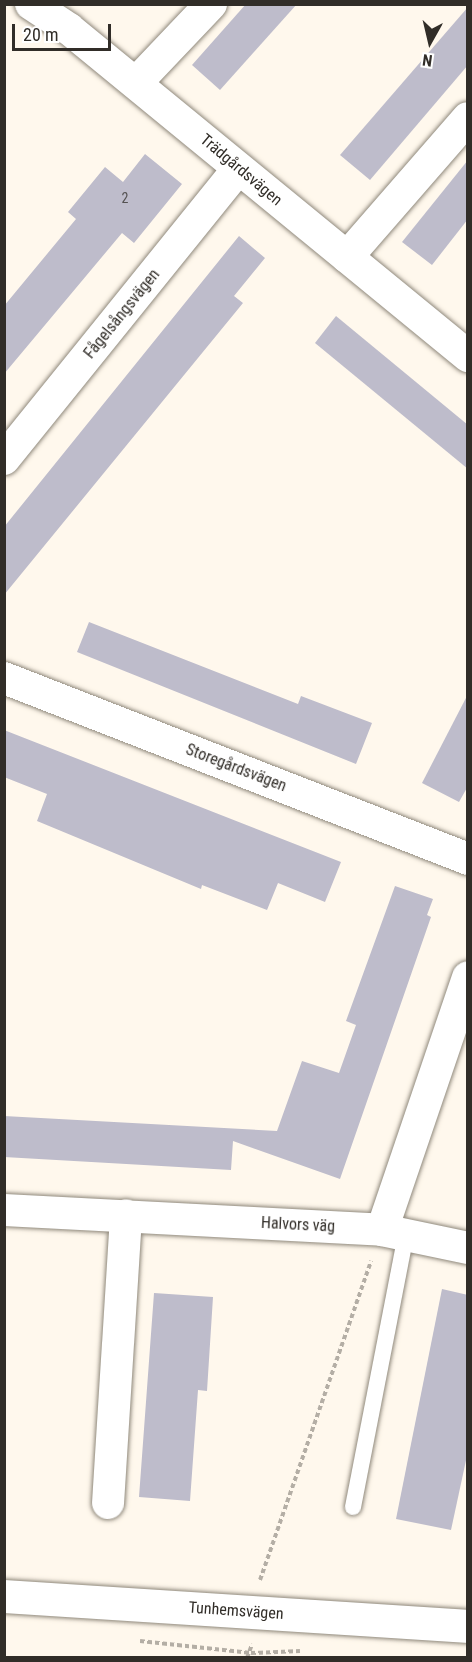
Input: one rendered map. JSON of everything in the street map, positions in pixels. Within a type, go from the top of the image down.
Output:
[{"type":"street","name":"Trädgårdsvägen","points":[[32,4],[69,29],[136,83],[468,356]]},
{"type":"street","points":[[136,83],[211,4]]},
{"type":"street","points":[[346,256],[468,118]]},
{"type":"street","name":"Fågelsångsvägen","points":[[4,459],[238,169]]},
{"type":"street","name":"Storegårdsvägen","points":[[4,678],[468,859]]},
{"type":"street","points":[[394,1232],[468,977]]},
{"type":"street","name":"Halvors väg","points":[[4,1210],[394,1232],[468,1248]]},
{"type":"street","points":[[108,1503],[126,1216]]},
{"type":"street","name":"Tunhemsvägen","points":[[4,1596],[468,1626]]},
{"type":"lane","points":[[353,1507],[394,1232]]},
{"type":"path","points":[[247,1658],[261,1574],[394,1232]]},
{"type":"building","points":[[246,4],[297,4],[220,90],[192,65]]},
{"type":"building","points":[[468,7],[468,65],[370,180],[340,155]]},
{"type":"building","points":[[145,154],[182,184],[134,243],[122,233],[4,374],[4,306],[76,219],[68,212],[105,167],[123,182]]},
{"type":"building","points":[[468,160],[468,219],[432,265],[402,242]]},
{"type":"building","points":[[239,236],[265,258],[234,296],[243,303],[4,595],[4,527]]},
{"type":"building","points":[[336,316],[468,425],[468,469],[315,343]]},
{"type":"building","points":[[89,622],[298,704],[301,696],[372,723],[356,764],[77,652]]},
{"type":"building","points":[[468,694],[468,786],[459,802],[422,783]]},
{"type":"building","points":[[4,730],[341,862],[325,902],[278,883],[267,910],[202,885],[201,889],[37,821],[47,794],[4,777]]},
{"type":"building","points":[[395,886],[433,899],[427,915],[431,917],[340,1179],[233,1141],[231,1170],[4,1157],[4,1116],[277,1131],[302,1061],[339,1073],[356,1025],[346,1021]]},
{"type":"building","points":[[442,1289],[468,1295],[468,1451],[451,1530],[396,1519]]},
{"type":"building","points":[[154,1293],[213,1297],[207,1391],[198,1390],[190,1501],[139,1497]]}]
